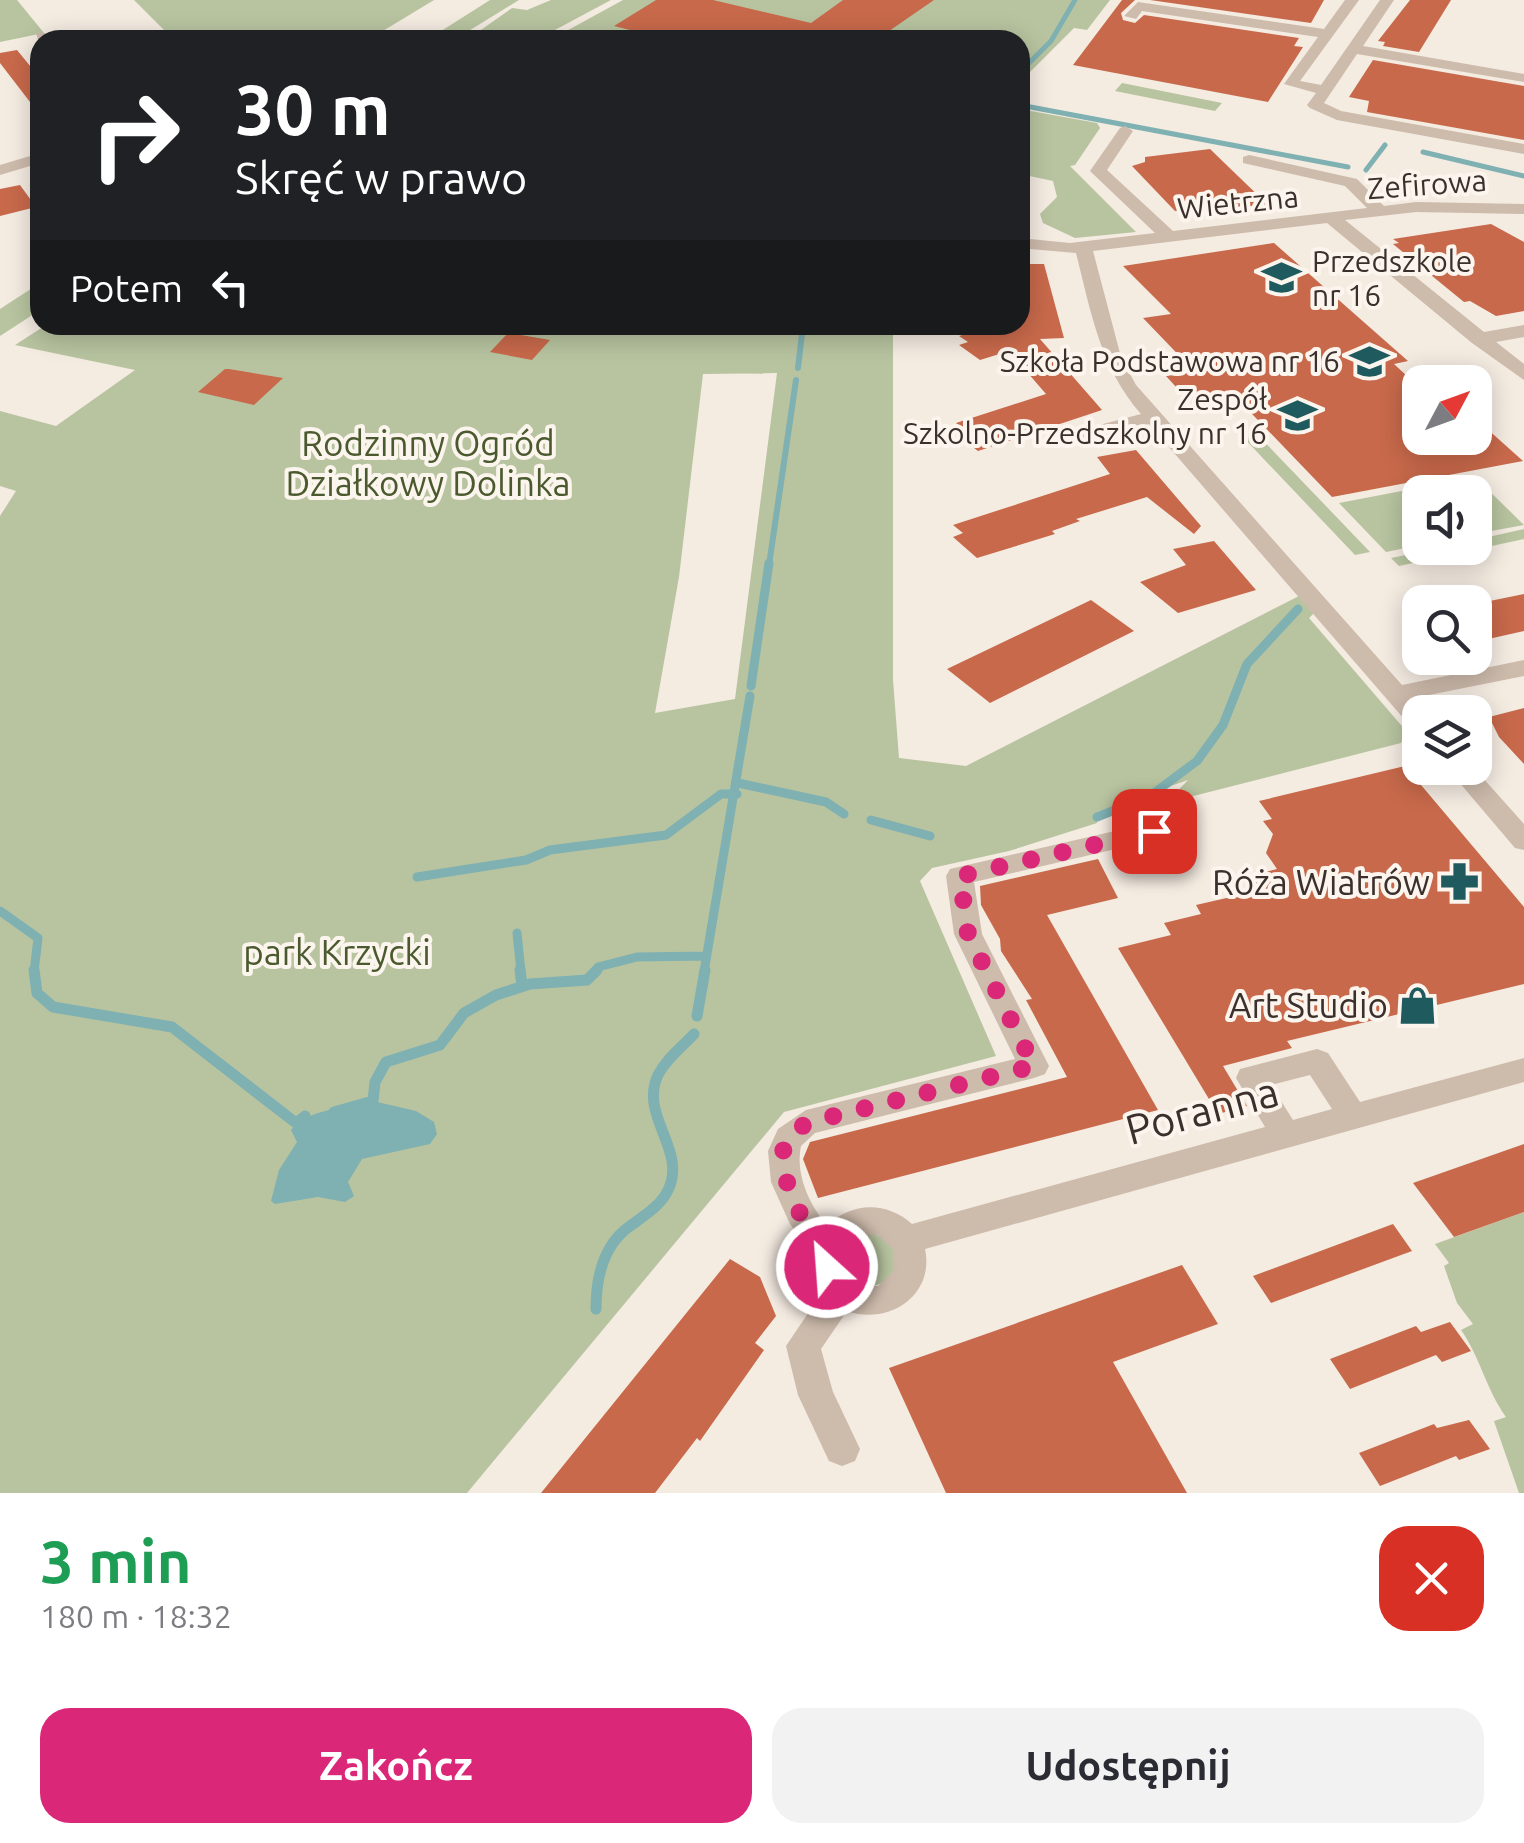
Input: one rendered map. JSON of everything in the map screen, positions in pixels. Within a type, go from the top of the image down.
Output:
[{"type":"street","points":[[1326,90],[1291,84],[1352,0]]},
{"type":"street","points":[[1388,0],[1315,105],[1337,115],[1524,149]]},
{"type":"street","points":[[1134,9],[1167,12],[1185,20],[1325,36],[1524,78]]},
{"type":"street","points":[[1285,57],[1307,61]]},
{"type":"street","points":[[1125,131],[1098,171],[1170,237]]},
{"type":"street","points":[[1248,160],[1342,178],[1381,212]]},
{"type":"street","points":[[5,172],[30,162]]},
{"type":"street","name":"Zefirowa","points":[[1333,218],[1435,205],[1524,209]]},
{"type":"street","name":"Wietrzna","points":[[1030,244],[1083,247],[1333,218],[1524,374]]},
{"type":"street","points":[[1083,247],[1112,357],[1128,387],[1402,701]]},
{"type":"street","points":[[1479,339],[1524,331]]},
{"type":"street","points":[[1076,437],[1154,416]]},
{"type":"street","points":[[1396,694],[1524,668]]},
{"type":"street","points":[[1475,785],[1524,841]]},
{"type":"street","points":[[828,1249],[812,1235],[800,1214],[782,1160],[787,1140],[806,1123],[1034,1066],[968,934],[960,876],[1154,831]]},
{"type":"street","points":[[1286,1134],[1250,1078],[1317,1062],[1353,1116]]},
{"type":"street","name":"Poranna","points":[[907,1242],[928,1231],[1524,1070]]},
{"type":"street","points":[[860,1223],[886,1226],[907,1242],[912,1272],[900,1290],[876,1299],[843,1290],[827,1267],[828,1249],[837,1234],[860,1223]]},
{"type":"street","points":[[842,1449],[816,1395],[802,1346],[843,1290]]},
{"type":"green space","points":[[0,0],[17,0],[42,30],[30,30],[30,36],[0,42]]},
{"type":"green space","points":[[134,0],[434,0],[384,30],[164,30]]},
{"type":"green space","points":[[490,0],[519,0],[470,30],[443,30]]},
{"type":"green space","points":[[551,0],[611,0],[555,30],[481,30],[512,8],[527,10]]},
{"type":"green space","points":[[623,0],[1110,0],[1087,30],[1074,28],[1030,72],[1030,30],[568,30]]},
{"type":"green space","points":[[1122,83],[1222,103],[1215,111],[1115,91]]},
{"type":"green space","points":[[1030,111],[1097,123],[1100,128],[1075,165],[1070,166],[1136,232],[1075,238],[1043,223],[1040,214],[1057,197],[1053,181],[1030,176]]},
{"type":"green space","points":[[30,290],[30,316],[0,336],[0,309]]},
{"type":"green space","name":"park Krzycki","points":[[30,335],[893,335],[893,680],[899,758],[966,766],[1301,595],[1314,613],[1309,618],[1402,726],[1402,741],[1166,803],[1188,780],[1097,812],[1097,823],[1009,851],[932,868],[920,881],[996,1056],[784,1112],[467,1493],[0,1493],[0,516],[16,491],[0,486],[0,411],[56,426],[135,370],[15,345]],"holes":[[[777,373],[735,699],[655,713],[679,577],[703,374]]]},
{"type":"green space","points":[[1255,432],[1370,552],[1355,555],[1241,435]]},
{"type":"green space","points":[[1402,491],[1402,549],[1386,552],[1339,503]]},
{"type":"green space","points":[[1492,494],[1524,525],[1492,531]]},
{"type":"green space","points":[[1524,529],[1524,539],[1492,546],[1492,536]]},
{"type":"green space","points":[[1402,556],[1404,565],[1399,566],[1391,558]]},
{"type":"green space","points":[[1524,1212],[1524,1493],[1519,1493],[1494,1421],[1506,1417],[1461,1330],[1473,1324],[1457,1303],[1444,1266],[1449,1263],[1435,1244]]},
{"type":"green space","points":[[870,1234],[889,1241],[896,1260],[889,1279],[870,1286],[851,1279],[844,1260],[851,1241]]},
{"type":"water","points":[[373,1101],[416,1111],[434,1122],[437,1134],[430,1144],[362,1159],[348,1182],[354,1196],[345,1202],[318,1197],[275,1204],[271,1201],[279,1170],[297,1142],[291,1130],[298,1123],[317,1113]]},
{"type":"building","points":[[656,0],[713,0],[811,23],[843,0],[934,0],[890,30],[630,30],[614,26]]},
{"type":"building","points":[[1122,0],[1135,0],[1121,13],[1123,20],[1135,23],[1144,15],[1299,38],[1294,46],[1303,47],[1268,102],[1073,65]]},
{"type":"building","points":[[1150,0],[1324,0],[1311,23]]},
{"type":"building","points":[[1410,0],[1451,0],[1419,52],[1383,46],[1385,42],[1378,41]]},
{"type":"building","points":[[17,50],[30,66],[30,102],[0,63],[0,53]]},
{"type":"building","points":[[1373,60],[1524,86],[1524,140],[1367,112],[1369,101],[1349,97]]},
{"type":"building","points":[[1210,149],[1268,205],[1175,211],[1132,166],[1145,162],[1145,157]]},
{"type":"building","points":[[20,185],[30,199],[30,208],[0,216],[0,189]]},
{"type":"building","points":[[1491,224],[1524,242],[1524,311],[1496,316],[1470,301],[1464,302],[1393,244],[1399,243],[1393,239]]},
{"type":"building","points":[[1274,243],[1408,361],[1394,364],[1402,371],[1402,455],[1492,455],[1492,433],[1523,461],[1449,475],[1402,475],[1402,484],[1332,497],[1230,391],[1187,399],[1166,376],[1195,372],[1143,318],[1171,314],[1123,266]]},
{"type":"building","points":[[1030,264],[1044,264],[1064,338],[1040,339],[1102,410],[978,451],[956,434],[965,431],[956,423],[1046,394],[1009,351],[980,360],[959,345],[968,342],[959,336],[1030,335]]},
{"type":"building","points":[[506,335],[550,340],[532,360],[490,352]]},
{"type":"building","points":[[225,369],[283,378],[254,405],[198,392]]},
{"type":"building","points":[[1136,450],[1201,526],[1194,534],[1147,497],[1076,519],[1080,521],[1052,531],[1055,534],[977,558],[953,537],[963,533],[953,525],[1110,474],[1097,457]]},
{"type":"building","points":[[1214,541],[1256,590],[1178,613],[1140,582],[1186,565],[1173,549]]},
{"type":"building","points":[[1524,594],[1524,631],[1492,638],[1492,601]]},
{"type":"building","points":[[1091,600],[1134,631],[990,703],[947,669]]},
{"type":"building","points":[[1524,708],[1524,764],[1499,737],[1492,716]]},
{"type":"building","points":[[1402,767],[1402,785],[1421,785],[1524,907],[1524,984],[1287,1041],[1292,1048],[1223,1066],[1247,1106],[1218,1114],[1118,948],[1171,935],[1164,923],[1201,914],[1196,905],[1257,891],[1247,877],[1277,869],[1266,853],[1273,834],[1263,821],[1272,819],[1259,801]]},
{"type":"building","points":[[1098,859],[1118,898],[1047,915],[1158,1110],[818,1198],[803,1159],[810,1142],[1067,1077],[1026,1000],[1032,999],[1001,951],[1000,939],[981,905],[980,886]]},
{"type":"building","points":[[1524,1144],[1524,1212],[1454,1237],[1413,1183]]},
{"type":"building","points":[[1393,1224],[1412,1251],[1271,1303],[1253,1276]]},
{"type":"building","points":[[730,1259],[760,1277],[776,1316],[755,1343],[764,1350],[700,1441],[697,1438],[655,1493],[541,1493]]},
{"type":"building","points":[[1182,1265],[1218,1324],[1113,1362],[1187,1493],[946,1493],[889,1368]]},
{"type":"building","points":[[1450,1322],[1471,1351],[1442,1362],[1436,1355],[1350,1389],[1330,1359],[1416,1326],[1421,1332]]},
{"type":"building","points":[[1469,1420],[1490,1449],[1459,1460],[1456,1456],[1380,1486],[1359,1453],[1434,1424],[1437,1428]]},
{"type":"waterway","points":[[1030,62],[1051,41],[1075,0]]},
{"type":"waterway","points":[[1030,107],[1348,167]]},
{"type":"waterway","points":[[1366,170],[1385,145]]},
{"type":"waterway","points":[[1423,152],[1524,176]]},
{"type":"waterway","points":[[798,368],[802,335]]},
{"type":"waterway","points":[[769,565],[796,380]]},
{"type":"waterway","points":[[751,686],[769,563]]},
{"type":"waterway","points":[[1097,817],[1150,796],[1197,761],[1223,725],[1247,664],[1298,609]]},
{"type":"waterway","points":[[734,794],[750,696]]},
{"type":"waterway","points":[[738,783],[826,802],[844,814]]},
{"type":"waterway","points":[[417,877],[526,860],[550,850],[666,835],[721,794],[734,794]]},
{"type":"waterway","points":[[704,972],[734,794]]},
{"type":"waterway","points":[[871,820],[930,836]]},
{"type":"waterway","points":[[0,911],[38,938],[34,971]]},
{"type":"waterway","points":[[517,933],[521,972]]},
{"type":"waterway","points":[[597,970],[637,957],[705,956]]},
{"type":"waterway","points":[[520,970],[522,986]]},
{"type":"waterway","points":[[334,1112],[373,1101],[375,1082],[386,1062],[440,1045],[464,1013],[496,995],[530,984],[587,980],[597,970]]},
{"type":"waterway","points":[[697,1016],[705,970]]},
{"type":"waterway","points":[[34,971],[37,993],[53,1007],[172,1027],[296,1123],[305,1116]]},
{"type":"waterway","points":[[596,1309],[600,1274],[613,1242],[658,1205],[669,1188],[672,1160],[654,1104],[654,1090],[665,1064],[694,1034]]},
{"type":"place","name":"Przedszkole nr 16","points":[[1282,278]]},
{"type":"place","name":"Szkoła Podstawowa nr 16","points":[[1370,361]]},
{"type":"place","name":"Zespół Szkolno-Przedszkolny nr 16","points":[[1297,416]]},
{"type":"place","name":"Róża Wiatrów","points":[[1460,882]]},
{"type":"place","name":"Art Studio","points":[[1418,1005]]},
{"type":"route","points":[[827,1267],[828,1249],[812,1235],[800,1214],[782,1160],[787,1140],[806,1123],[1034,1066],[968,934],[960,876],[1154,831]]},
{"type":"park label","name":"Rodzinny Ogród Działkowy Dolinka","points":[[428,463]]}]
